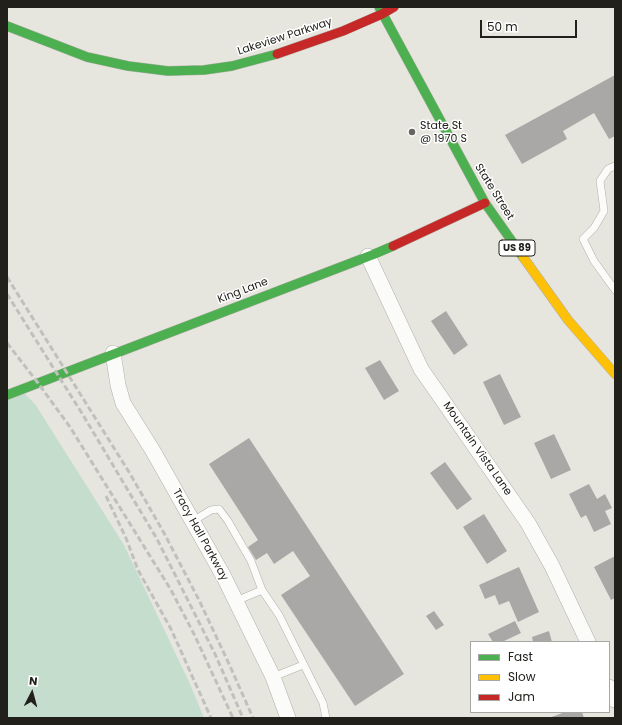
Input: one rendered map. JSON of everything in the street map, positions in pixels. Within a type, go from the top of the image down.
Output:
[{"type":"main road","name":"Lakeview Parkway","points":[[7,26],[87,56],[128,66],[168,71],[204,70],[232,66],[271,56],[343,31],[380,10],[394,7]]},
{"type":"main road","name":"State Street","points":[[380,10],[485,203],[568,320],[615,374]]},
{"type":"main road","name":"King Lane","points":[[7,394],[368,256],[485,203]]},
{"type":"street","name":"Mountain Vista Lane","points":[[368,256],[421,369],[528,522],[552,566],[588,641]]},
{"type":"street","name":"Tracy Hall Parkway","points":[[113,353],[118,385],[123,403],[153,451],[224,577],[273,677],[288,718]]},
{"type":"street","points":[[610,689],[615,700]]},
{"type":"lane","points":[[615,166],[608,169],[600,180],[604,211],[594,228],[583,239],[594,262],[615,290]]},
{"type":"lane","points":[[193,521],[211,510],[219,509],[228,521],[251,561],[262,590],[278,615],[322,703],[326,718]]},
{"type":"lane","points":[[236,601],[262,590]]},
{"type":"lane","points":[[273,677],[303,665]]},
{"type":"green space","points":[[24,393],[35,404],[124,545],[190,684],[204,718],[7,718],[7,400]]},
{"type":"building","points":[[615,75],[615,136],[609,139],[594,113],[563,131],[567,139],[522,164],[505,135]]},
{"type":"building","points":[[446,311],[468,345],[454,355],[431,321]]},
{"type":"building","points":[[380,360],[399,391],[384,400],[365,368]]},
{"type":"building","points":[[500,374],[521,417],[504,425],[483,382]]},
{"type":"building","points":[[554,434],[571,470],[551,479],[534,443]]},
{"type":"building","points":[[249,438],[404,674],[355,706],[281,595],[310,576],[293,551],[274,564],[267,553],[256,560],[248,547],[258,540],[209,464]]},
{"type":"building","points":[[445,462],[472,499],[457,510],[430,473]]},
{"type":"building","points":[[589,484],[597,499],[605,494],[612,508],[605,511],[611,524],[594,532],[586,515],[581,518],[569,494]]},
{"type":"building","points":[[484,514],[507,551],[487,564],[463,527]]},
{"type":"building","points":[[615,556],[615,598],[611,600],[594,567]]},
{"type":"building","points":[[519,567],[539,612],[518,622],[509,601],[499,605],[495,595],[485,599],[479,585]]},
{"type":"building","points":[[434,611],[444,625],[436,630],[426,616]]},
{"type":"building","points":[[515,621],[521,633],[504,641],[492,641],[488,634]]},
{"type":"building","points":[[549,631],[552,641],[533,641],[532,637]]},
{"type":"building","points":[[562,713],[582,713],[584,718],[549,718]]},
{"type":"railway","points":[[7,277],[129,472],[164,533],[199,600],[253,718]]},
{"type":"railway","points":[[7,294],[83,415],[157,539],[215,654],[243,718]]},
{"type":"railway","points":[[7,343],[70,427],[171,590],[194,634],[233,718]]},
{"type":"railway","points":[[106,496],[126,538],[138,570],[171,629],[211,718]]},
{"type":"traffic: fast","points":[[379,7],[485,203],[523,257]]},
{"type":"traffic: fast","points":[[7,26],[87,57],[128,66],[168,71],[204,70],[232,66],[277,54]]},
{"type":"traffic: fast","points":[[7,395],[393,246]]},
{"type":"traffic: slow","points":[[523,257],[568,320],[615,374]]},
{"type":"traffic: jam","points":[[277,54],[343,31],[382,14],[394,7]]},
{"type":"traffic: jam","points":[[393,246],[485,203]]},
{"type":"place","name":"State St @ 1970 S","points":[[412,132]]}]
